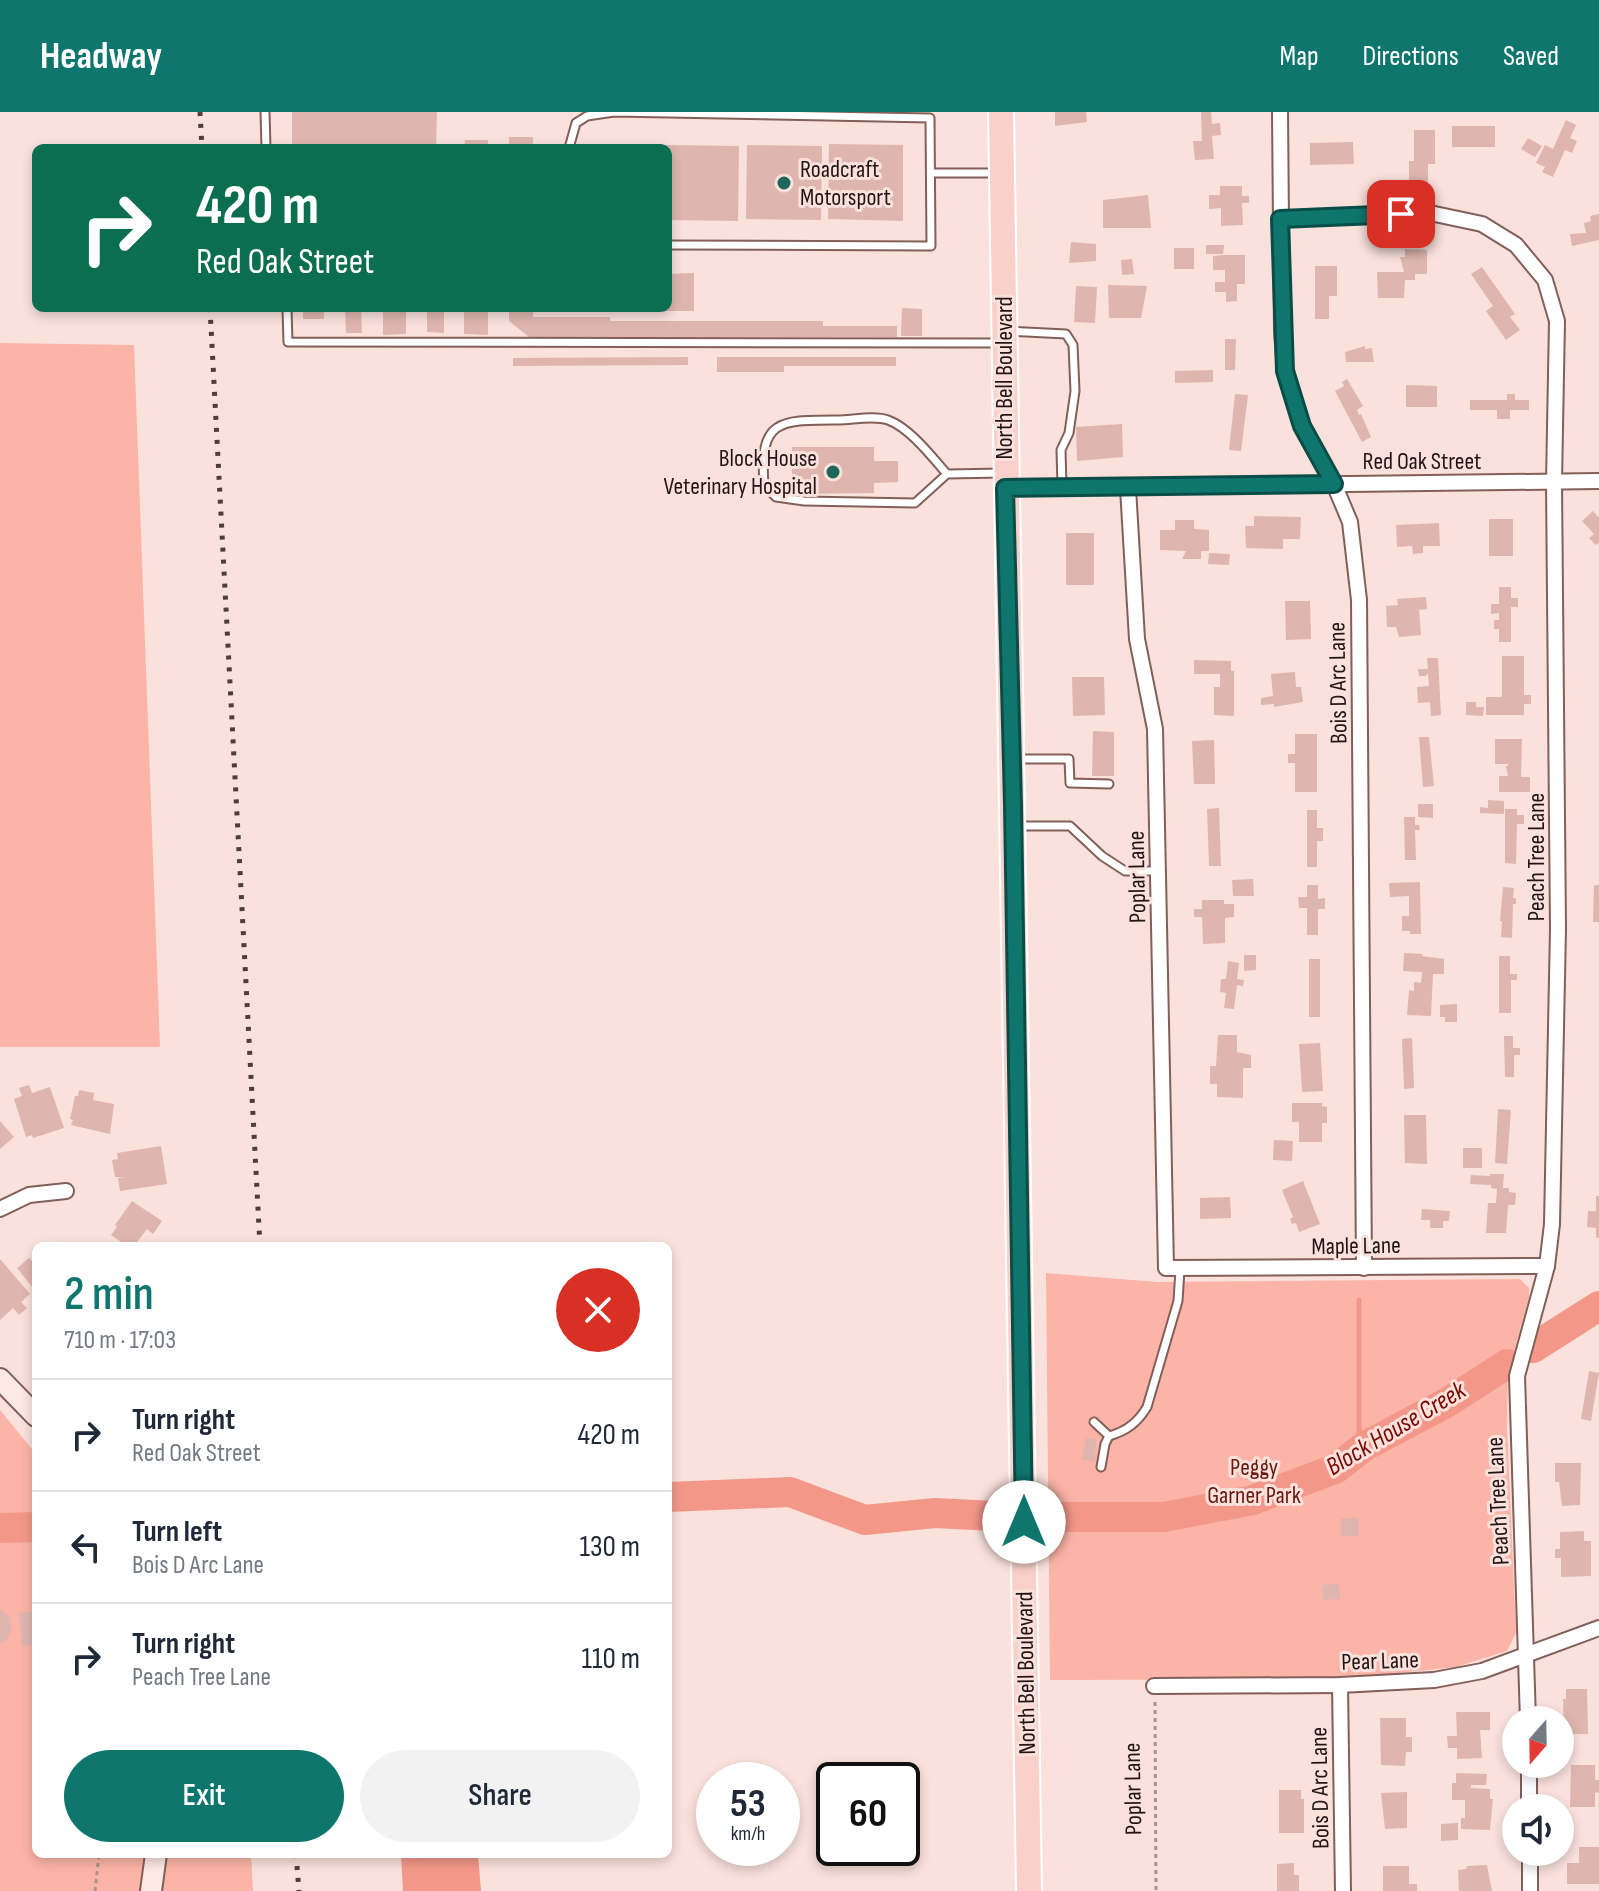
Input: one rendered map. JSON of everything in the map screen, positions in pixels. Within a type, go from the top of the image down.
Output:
[{"type":"main road","name":"North Bell Boulevard","points":[[1001,112],[1029,1891]]},
{"type":"street","name":"Bois D Arc Lane","points":[[1280,112],[1285,371],[1302,426],[1334,484],[1350,522],[1359,600],[1364,1268]]},
{"type":"street","name":"Peach Tree Lane","points":[[1280,219],[1430,213],[1482,224],[1516,245],[1545,280],[1557,321],[1554,482],[1558,929],[1552,1224],[1547,1266],[1517,1376],[1528,1706]]},
{"type":"street","name":"Red Oak Street","points":[[1005,481],[1062,489],[1599,481]]},
{"type":"street","name":"Poplar Lane","points":[[1128,488],[1137,639],[1155,729],[1173,1269]]},
{"type":"street","points":[[0,1209],[29,1195],[66,1191]]},
{"type":"street","name":"Maple Lane","points":[[1173,1269],[1547,1266]]},
{"type":"street","points":[[0,1379],[32,1412]]},
{"type":"street","name":"Pear Lane","points":[[1154,1686],[1340,1685],[1434,1680],[1482,1671],[1599,1628]]},
{"type":"street","name":"Bois D Arc Lane","points":[[1340,1685],[1343,1891]]},
{"type":"street","points":[[151,1891],[155,1858]]},
{"type":"street","points":[[1530,1866],[1530,1891]]},
{"type":"lane","points":[[265,112],[266,144]]},
{"type":"lane","points":[[570,144],[576,123],[587,116],[614,112],[930,118],[931,246],[672,245]]},
{"type":"lane","points":[[932,173],[1002,173]]},
{"type":"lane","points":[[287,312],[288,342],[1066,334],[1073,345],[1075,391],[1069,433],[1061,450],[1062,489]]},
{"type":"lane","points":[[947,474],[915,503],[804,501],[776,497],[764,485],[762,455],[769,435],[781,423],[887,420],[920,443],[947,474],[1005,481]]},
{"type":"lane","points":[[1012,759],[1069,759],[1070,783],[1109,784]]},
{"type":"lane","points":[[1013,826],[1070,826],[1102,856],[1125,871],[1159,871]]},
{"type":"lane","points":[[1101,1467],[1109,1436],[1139,1420],[1147,1407],[1178,1301],[1173,1269]]},
{"type":"lane","points":[[1094,1422],[1109,1436]]},
{"type":"path","name":"Poplar Lane","points":[[1154,1686],[1156,1891]]},
{"type":"path","points":[[95,1891],[99,1858]]},
{"type":"green space","points":[[0,343],[134,345],[160,1047],[0,1047]]},
{"type":"green space","name":"Peggy Garner Park","points":[[1046,1273],[1157,1282],[1520,1279],[1529,1288],[1529,1297],[1508,1373],[1507,1427],[1516,1633],[1507,1651],[1456,1667],[1340,1679],[1050,1680]]},
{"type":"green space","points":[[0,1410],[32,1449],[32,1858],[251,1858],[253,1891],[0,1891]]},
{"type":"shaded area","points":[[401,1858],[478,1858],[481,1891],[403,1891]]},
{"type":"building","points":[[292,112],[437,112],[436,144],[292,144]]},
{"type":"building","points":[[1055,112],[1086,112],[1087,122],[1055,126]]},
{"type":"building","points":[[1201,112],[1211,112],[1212,124],[1220,123],[1221,135],[1212,136],[1214,159],[1195,160],[1193,141],[1202,141]]},
{"type":"building","points":[[1566,120],[1576,125],[1570,138],[1577,141],[1572,153],[1565,150],[1553,177],[1542,172],[1545,167],[1536,163],[1545,145],[1553,149]]},
{"type":"building","points":[[1452,126],[1495,126],[1495,147],[1452,147]]},
{"type":"building","points":[[1414,130],[1435,130],[1435,164],[1428,164],[1428,184],[1409,184],[1409,161],[1414,161]]},
{"type":"building","points":[[509,137],[533,137],[533,144],[509,144]]},
{"type":"building","points":[[1528,138],[1542,146],[1535,157],[1521,149]]},
{"type":"building","points":[[465,140],[488,140],[488,144],[464,144]]},
{"type":"building","points":[[1353,142],[1354,164],[1310,165],[1310,143]]},
{"type":"building","points":[[829,144],[903,145],[903,221],[828,219]]},
{"type":"building","points":[[672,145],[739,146],[738,221],[672,220]]},
{"type":"building","points":[[747,145],[822,146],[821,220],[746,219]]},
{"type":"building","points":[[1220,186],[1242,186],[1242,196],[1249,196],[1249,203],[1242,203],[1243,225],[1221,226],[1221,208],[1209,209],[1209,195],[1220,195]]},
{"type":"building","points":[[1148,195],[1151,228],[1103,228],[1103,200]]},
{"type":"building","points":[[1599,214],[1599,240],[1572,246],[1570,234],[1586,233],[1584,223],[1591,221],[1590,216]]},
{"type":"building","points":[[1071,242],[1096,244],[1096,261],[1069,263]]},
{"type":"building","points":[[1206,245],[1224,245],[1223,254],[1206,254]]},
{"type":"building","points":[[1174,248],[1194,248],[1194,269],[1174,269]]},
{"type":"building","points":[[1405,249],[1427,250],[1427,274],[1415,274],[1415,280],[1405,280],[1404,298],[1378,298],[1377,272],[1404,272],[1400,257],[1405,257]]},
{"type":"building","points":[[1245,255],[1245,284],[1237,284],[1237,301],[1226,302],[1226,292],[1215,292],[1215,282],[1225,282],[1225,270],[1213,270],[1213,256]]},
{"type":"building","points":[[1132,259],[1134,274],[1122,275],[1121,260]]},
{"type":"building","points":[[1315,266],[1337,266],[1337,296],[1329,296],[1329,319],[1315,319]]},
{"type":"building","points":[[1482,267],[1515,314],[1510,317],[1520,330],[1506,340],[1486,311],[1493,306],[1471,274]]},
{"type":"building","points":[[694,273],[694,311],[672,311],[672,274]]},
{"type":"building","points":[[1108,285],[1147,286],[1141,318],[1109,318]]},
{"type":"building","points":[[1076,286],[1097,287],[1095,323],[1074,322]]},
{"type":"building","points":[[902,308],[922,309],[922,336],[901,336]]},
{"type":"building","points":[[303,312],[324,312],[324,319],[303,319]]},
{"type":"building","points":[[345,312],[361,312],[362,333],[346,333]]},
{"type":"building","points":[[383,312],[406,312],[406,334],[383,335]]},
{"type":"building","points":[[427,312],[444,312],[444,333],[427,332]]},
{"type":"building","points":[[464,312],[488,312],[488,335],[464,334]]},
{"type":"building","points":[[509,312],[533,312],[533,317],[610,317],[610,321],[823,321],[823,326],[897,326],[897,337],[529,337],[509,321]]},
{"type":"building","points":[[1225,339],[1236,339],[1235,370],[1225,370]]},
{"type":"building","points":[[1365,346],[1365,349],[1372,348],[1374,362],[1346,362],[1345,352]]},
{"type":"building","points":[[688,357],[688,365],[513,366],[513,358]]},
{"type":"building","points":[[717,357],[896,357],[896,366],[784,366],[784,372],[717,372]]},
{"type":"building","points":[[1213,370],[1213,382],[1175,383],[1175,371]]},
{"type":"building","points":[[1347,379],[1363,406],[1357,410],[1371,437],[1362,442],[1335,391],[1344,386],[1342,382]]},
{"type":"building","points":[[1406,385],[1437,386],[1437,407],[1406,407]]},
{"type":"building","points":[[1235,394],[1248,395],[1241,451],[1229,450]]},
{"type":"building","points":[[1507,394],[1515,394],[1515,400],[1529,400],[1529,410],[1510,410],[1510,419],[1497,419],[1497,410],[1470,410],[1470,400],[1507,400]]},
{"type":"building","points":[[1122,424],[1123,457],[1077,461],[1076,427]]},
{"type":"building","name":"Block House Veterinary Hospital","points":[[792,447],[874,447],[874,461],[898,461],[898,482],[874,483],[874,493],[792,494]]},
{"type":"building","points":[[1593,511],[1599,518],[1599,542],[1596,545],[1589,538],[1594,534],[1582,521]]},
{"type":"building","points":[[1254,516],[1301,517],[1300,539],[1283,539],[1283,549],[1246,548],[1245,526],[1254,526]]},
{"type":"building","points":[[1489,519],[1513,519],[1513,556],[1489,556]]},
{"type":"building","points":[[1175,520],[1194,520],[1194,529],[1209,530],[1209,551],[1201,551],[1201,559],[1182,559],[1186,551],[1160,550],[1160,530],[1175,530]]},
{"type":"building","points":[[1439,523],[1440,546],[1423,546],[1423,553],[1413,554],[1412,546],[1397,547],[1396,525]]},
{"type":"building","points":[[1066,533],[1094,533],[1094,585],[1066,585]]},
{"type":"building","points":[[1209,553],[1230,554],[1229,565],[1208,564]]},
{"type":"building","points":[[1499,587],[1511,587],[1511,598],[1518,598],[1518,607],[1511,607],[1511,642],[1499,642],[1499,629],[1494,629],[1494,620],[1499,620],[1499,613],[1491,614],[1491,604],[1499,604]]},
{"type":"building","points":[[1426,597],[1427,609],[1419,610],[1421,635],[1399,637],[1396,627],[1387,627],[1386,606],[1398,605],[1397,599]]},
{"type":"building","points":[[1285,601],[1310,601],[1311,639],[1286,640]]},
{"type":"building","points":[[1502,656],[1524,656],[1524,695],[1531,695],[1531,704],[1524,704],[1524,715],[1486,715],[1486,697],[1502,697]]},
{"type":"building","points":[[1427,658],[1438,658],[1441,715],[1431,716],[1430,702],[1418,703],[1417,687],[1429,686],[1428,673],[1419,676],[1418,669],[1428,669]]},
{"type":"building","points":[[1194,660],[1231,661],[1231,671],[1234,671],[1234,716],[1214,715],[1214,687],[1220,687],[1220,674],[1194,674]]},
{"type":"building","points":[[1295,672],[1296,687],[1301,687],[1303,702],[1274,707],[1274,704],[1261,705],[1261,698],[1273,696],[1271,674]]},
{"type":"building","points":[[1072,677],[1104,677],[1105,715],[1073,716]]},
{"type":"building","points":[[1466,702],[1476,702],[1476,707],[1484,707],[1483,716],[1466,715]]},
{"type":"building","points":[[1093,731],[1114,732],[1114,776],[1092,776]]},
{"type":"building","points":[[1295,734],[1317,734],[1317,792],[1295,792],[1295,763],[1288,763],[1288,754],[1295,754]]},
{"type":"building","points":[[1419,737],[1429,737],[1434,786],[1423,787]]},
{"type":"building","points":[[1495,739],[1522,739],[1521,777],[1530,777],[1530,792],[1499,792],[1499,776],[1508,776],[1506,767],[1509,764],[1495,764]]},
{"type":"building","points":[[1214,740],[1215,784],[1194,784],[1192,741]]},
{"type":"building","points":[[1488,800],[1504,801],[1504,814],[1480,813],[1480,807],[1488,808]]},
{"type":"building","points":[[1418,804],[1433,804],[1433,818],[1418,817]]},
{"type":"building","points":[[1219,808],[1221,866],[1209,866],[1207,809]]},
{"type":"building","points":[[1505,809],[1517,809],[1517,815],[1524,815],[1524,824],[1517,824],[1516,864],[1505,863]]},
{"type":"building","points":[[1307,810],[1317,810],[1317,828],[1323,828],[1323,841],[1317,841],[1317,867],[1307,867]]},
{"type":"building","points":[[1404,817],[1415,817],[1415,825],[1419,825],[1420,830],[1415,830],[1416,860],[1405,860]]},
{"type":"building","points":[[1253,879],[1254,896],[1233,896],[1232,880]]},
{"type":"building","points":[[1420,882],[1421,934],[1410,934],[1410,931],[1402,931],[1402,916],[1409,916],[1409,896],[1390,897],[1389,883]]},
{"type":"building","points":[[1307,885],[1318,885],[1318,899],[1325,898],[1325,909],[1318,909],[1318,935],[1307,935],[1307,908],[1299,908],[1298,897],[1307,897]]},
{"type":"building","points":[[1594,885],[1599,885],[1599,922],[1593,922]]},
{"type":"building","points":[[1503,887],[1514,888],[1513,898],[1516,898],[1512,938],[1501,937]]},
{"type":"building","points":[[1202,900],[1224,900],[1224,904],[1234,904],[1234,917],[1225,918],[1225,943],[1203,944],[1202,917],[1194,917],[1194,909],[1202,909]]},
{"type":"building","points":[[1404,953],[1444,959],[1444,974],[1433,974],[1431,1016],[1407,1015],[1409,990],[1414,991],[1414,982],[1421,983],[1422,972],[1403,971]]},
{"type":"building","points":[[1244,955],[1256,955],[1256,970],[1244,971]]},
{"type":"building","points":[[1499,956],[1510,956],[1510,974],[1517,974],[1517,980],[1511,980],[1511,1013],[1499,1013]]},
{"type":"building","points":[[1309,959],[1320,959],[1320,1017],[1309,1017]]},
{"type":"building","points":[[1228,961],[1239,963],[1237,979],[1244,980],[1243,986],[1237,985],[1234,1009],[1224,1008],[1226,993],[1220,992],[1221,979],[1226,979]]},
{"type":"building","points":[[1457,1004],[1457,1022],[1445,1022],[1445,1017],[1440,1017],[1440,1005]]},
{"type":"building","points":[[1218,1035],[1237,1035],[1237,1052],[1251,1055],[1251,1068],[1243,1068],[1243,1098],[1217,1097],[1217,1084],[1210,1084],[1210,1066],[1216,1066]]},
{"type":"building","points":[[1504,1036],[1513,1036],[1513,1048],[1520,1048],[1520,1055],[1514,1055],[1514,1077],[1505,1077]]},
{"type":"building","points":[[1412,1038],[1414,1088],[1404,1089],[1402,1039]]},
{"type":"building","points":[[1320,1043],[1323,1091],[1302,1092],[1299,1044]]},
{"type":"building","points":[[29,1085],[32,1093],[50,1087],[64,1128],[33,1138],[32,1135],[26,1137],[14,1099],[22,1096],[19,1088]]},
{"type":"building","points":[[79,1090],[94,1093],[93,1100],[114,1104],[110,1134],[71,1125],[75,1096],[78,1096]]},
{"type":"building","points":[[1292,1103],[1322,1103],[1327,1107],[1327,1123],[1322,1123],[1322,1142],[1299,1142],[1299,1122],[1292,1122]]},
{"type":"building","points":[[1498,1109],[1511,1110],[1507,1164],[1495,1163]]},
{"type":"building","points":[[1404,1115],[1426,1115],[1427,1164],[1405,1163]]},
{"type":"building","points":[[0,1121],[14,1137],[0,1149]]},
{"type":"building","points":[[1274,1140],[1293,1141],[1292,1161],[1273,1160]]},
{"type":"building","points":[[161,1146],[167,1184],[120,1191],[118,1178],[125,1177],[115,1177],[112,1160],[118,1159],[117,1153]]},
{"type":"building","points":[[1463,1148],[1482,1148],[1482,1168],[1463,1168]]},
{"type":"building","points":[[1504,1174],[1503,1188],[1516,1193],[1515,1205],[1508,1205],[1506,1233],[1486,1233],[1488,1203],[1496,1203],[1497,1189],[1491,1188],[1491,1185],[1470,1184],[1471,1175]]},
{"type":"building","points":[[1303,1181],[1320,1224],[1299,1232],[1296,1223],[1292,1224],[1290,1219],[1293,1217],[1282,1190]]},
{"type":"building","points":[[1596,1196],[1599,1196],[1599,1238],[1596,1238],[1596,1228],[1587,1227],[1588,1211],[1596,1211]]},
{"type":"building","points":[[1230,1197],[1231,1218],[1200,1219],[1200,1198]]},
{"type":"building","points":[[132,1201],[162,1221],[153,1234],[147,1229],[137,1242],[121,1242],[111,1235],[117,1227],[115,1225]]},
{"type":"building","points":[[1422,1209],[1450,1211],[1449,1221],[1443,1221],[1443,1228],[1430,1228],[1430,1220],[1421,1220]]},
{"type":"building","points":[[29,1258],[32,1261],[32,1287],[17,1268]]},
{"type":"building","points":[[0,1259],[30,1294],[21,1302],[27,1308],[19,1315],[13,1308],[0,1320]]},
{"type":"building","points":[[1589,1371],[1599,1373],[1591,1421],[1581,1419]]},
{"type":"building","points":[[1086,1438],[1096,1439],[1095,1461],[1082,1460]]},
{"type":"building","points":[[1555,1463],[1581,1463],[1580,1505],[1562,1506],[1559,1482],[1555,1482]]},
{"type":"building","points":[[1341,1518],[1358,1518],[1358,1536],[1341,1536]]},
{"type":"building","points":[[1584,1531],[1584,1541],[1591,1541],[1591,1576],[1561,1577],[1561,1558],[1555,1558],[1555,1549],[1560,1549],[1560,1532]]},
{"type":"building","points":[[1339,1584],[1340,1599],[1323,1600],[1322,1585]]},
{"type":"building","points":[[0,1609],[9,1616],[12,1628],[7,1639],[0,1644]]},
{"type":"building","points":[[32,1611],[32,1645],[22,1646],[19,1613]]},
{"type":"building","points":[[1566,1689],[1587,1689],[1588,1734],[1574,1734],[1574,1706],[1563,1706],[1563,1699],[1566,1699]]},
{"type":"building","points":[[1456,1712],[1490,1712],[1490,1730],[1480,1730],[1482,1758],[1457,1759],[1457,1748],[1448,1748],[1447,1736],[1457,1736]]},
{"type":"building","points":[[1380,1718],[1406,1718],[1406,1737],[1412,1737],[1412,1752],[1406,1752],[1405,1766],[1381,1765]]},
{"type":"building","points":[[1574,1765],[1595,1765],[1599,1793],[1595,1792],[1595,1807],[1574,1807],[1574,1794],[1570,1794]]},
{"type":"building","points":[[1456,1773],[1487,1774],[1486,1785],[1471,1785],[1471,1788],[1490,1789],[1490,1799],[1493,1799],[1490,1830],[1461,1829],[1461,1818],[1465,1818],[1465,1800],[1452,1800],[1452,1783],[1456,1783]]},
{"type":"building","points":[[1279,1790],[1301,1790],[1304,1833],[1279,1833]]},
{"type":"building","points":[[1407,1792],[1407,1828],[1385,1829],[1381,1793]]},
{"type":"building","points":[[1458,1823],[1458,1840],[1441,1841],[1441,1824]]},
{"type":"building","points":[[1579,1847],[1599,1847],[1599,1884],[1567,1884],[1567,1866],[1579,1863]]},
{"type":"building","points":[[1294,1863],[1294,1875],[1299,1875],[1299,1891],[1277,1891],[1277,1864]]},
{"type":"building","points":[[1487,1865],[1492,1891],[1459,1891],[1458,1870],[1467,1866]]},
{"type":"building","points":[[1383,1866],[1409,1866],[1409,1884],[1417,1884],[1417,1891],[1383,1891]]},
{"type":"waterway","points":[[1359,1300],[1359,1450]]},
{"type":"waterway","name":"Block House Creek","points":[[1533,1348],[1599,1306]]},
{"type":"waterway","name":"Block House Creek","points":[[672,1497],[790,1492],[865,1520],[935,1513],[1015,1517],[1164,1517],[1253,1500],[1335,1469],[1365,1446],[1448,1402],[1507,1364]]},
{"type":"waterway","name":"Block House Creek","points":[[0,1528],[32,1527]]},
{"type":"railway","points":[[200,112],[202,144]]},
{"type":"railway","points":[[210,312],[260,1242]]},
{"type":"railway","points":[[296,1858],[299,1891]]},
{"type":"place","name":"Roadcraft Motorsport","points":[[784,183]]},
{"type":"place","name":"Block House Veterinary Hospital","points":[[833,472]]},
{"type":"route","points":[[1024,1522],[1005,488],[1334,484],[1302,426],[1285,371],[1280,219],[1401,214]]}]
